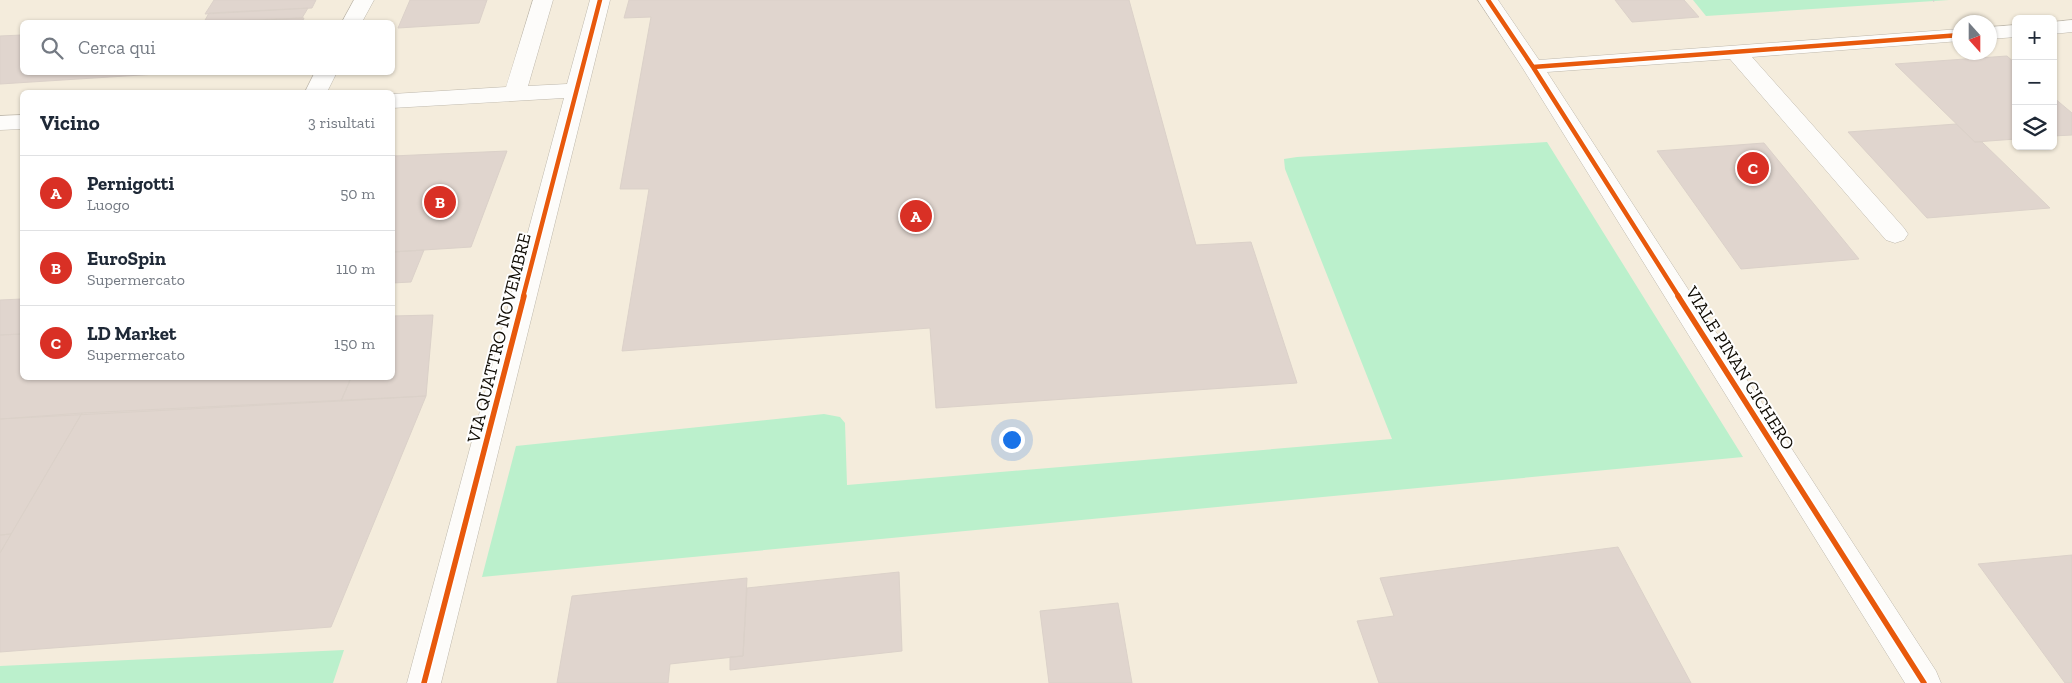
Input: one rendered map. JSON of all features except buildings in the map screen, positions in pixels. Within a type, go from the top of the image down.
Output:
[{"type":"street","points":[[353,20],[364,0]]},
{"type":"street","points":[[514,94],[543,0]]},
{"type":"street","name":"VIA QUATTRO NOVEMBRE","points":[[424,683],[600,0]]},
{"type":"street","name":"VIALE PINAN CICHERO","points":[[1488,0],[1534,67],[1924,683]]},
{"type":"street","points":[[2057,28],[2072,26]]},
{"type":"street","points":[[1997,32],[2012,31]]},
{"type":"street","points":[[1534,67],[1952,36]]},
{"type":"street","points":[[1736,52],[1896,234]]},
{"type":"street","points":[[317,90],[324,75]]},
{"type":"street","points":[[395,101],[577,90]]},
{"type":"street","points":[[0,123],[20,122]]},
{"type":"green space","points":[[1693,0],[1949,0],[1706,16]]},
{"type":"green space","points":[[1547,142],[1743,457],[482,577],[516,446],[824,414],[840,417],[845,423],[847,485],[1392,439],[1285,169],[1284,159]]},
{"type":"green space","points":[[344,650],[333,683],[0,683],[0,666]]},
{"type":"cycle path","points":[[424,683],[600,0]]},
{"type":"cycle path","points":[[1488,0],[1533,67],[1924,683]]},
{"type":"cycle path","points":[[1533,67],[1952,36]]},
{"type":"place","name":"LD Market","points":[[1753,168]]},
{"type":"place","name":"EuroSpin","points":[[440,202]]},
{"type":"place","name":"Pernigotti","points":[[916,216]]}]
